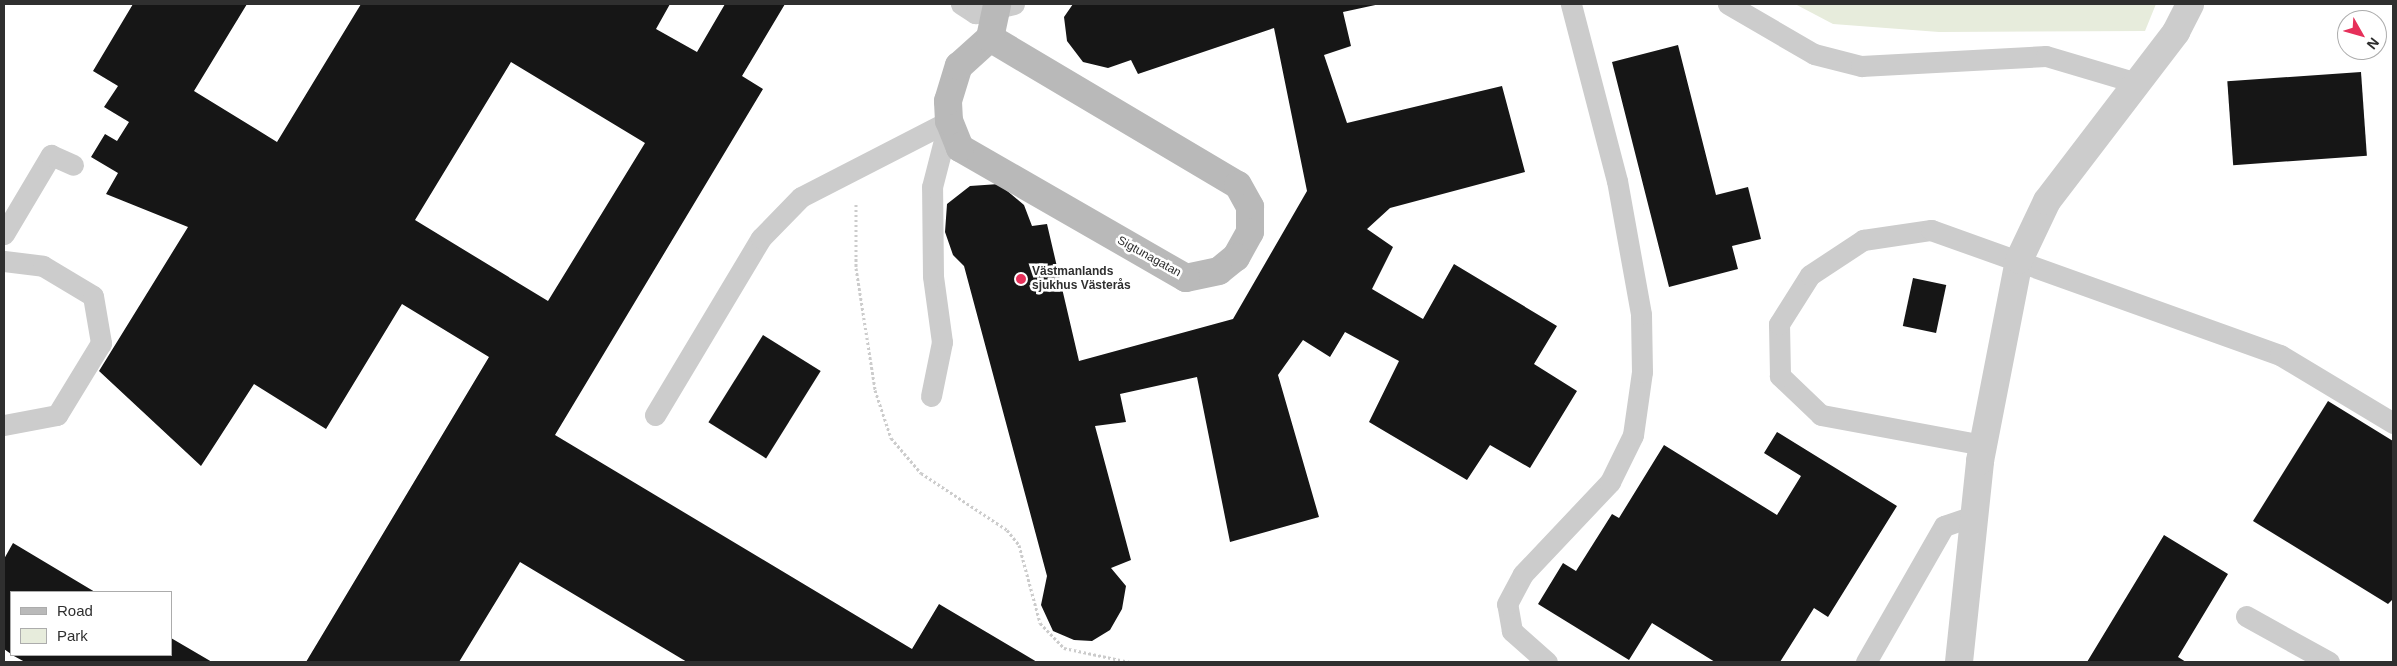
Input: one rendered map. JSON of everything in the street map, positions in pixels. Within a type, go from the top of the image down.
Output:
[{"type":"street","points":[[1959,662],[1983,445],[2019,260],[2047,201],[2176,32],[2190,4]]},
{"type":"street","points":[[990,38],[1002,6]]},
{"type":"street","name":"Sigtunagatan","points":[[990,38],[1238,185],[1250,207],[1250,232],[1245,246],[1219,271],[1186,278],[960,148],[950,121],[948,100],[959,66],[990,38]]},
{"type":"lane","points":[[961,4],[975,13],[1002,6]]},
{"type":"lane","points":[[1547,662],[1512,631],[1507,604],[1523,574],[1610,482],[1633,435],[1642,372],[1641,314],[1618,181],[1571,4]]},
{"type":"lane","points":[[1728,4],[1814,54],[1861,66],[2046,56],[2137,83]]},
{"type":"lane","points":[[655,415],[762,238],[801,197],[863,168],[950,121]]},
{"type":"lane","points":[[931,396],[942,342],[933,276],[932,187],[950,121]]},
{"type":"lane","points":[[4,234],[51,155],[73,165]]},
{"type":"lane","points":[[1983,445],[1821,414],[1780,376],[1779,324],[1810,274],[1863,240],[1931,230],[2280,355],[2393,423]]},
{"type":"lane","points":[[4,260],[43,266],[93,296],[101,343],[57,414],[4,426]]},
{"type":"lane","points":[[1866,662],[1944,526],[1974,516]]},
{"type":"lane","points":[[2246,616],[2330,662]]},
{"type":"path","points":[[863,168],[856,197],[856,268],[876,390],[891,438],[921,473],[1007,530],[1019,545],[1040,623],[1064,648],[1130,662]]},
{"type":"green space","points":[[1795,4],[2156,4],[2145,31],[1939,32],[1833,24]]},
{"type":"building","points":[[133,4],[247,4],[194,91],[277,142],[361,4],[670,4],[656,29],[697,52],[725,4],[785,4],[742,76],[763,89],[555,435],[912,649],[939,604],[1037,662],[687,662],[520,562],[459,662],[306,662],[489,357],[402,304],[326,429],[254,384],[201,466],[99,371],[188,227],[106,194],[118,173],[91,157],[105,134],[117,141],[129,122],[104,107],[118,86],[93,71]],"holes":[[[511,62],[645,143],[548,301],[415,220]]]},
{"type":"building","points":[[1073,4],[1380,4],[1343,12],[1351,46],[1324,55],[1347,123],[1502,86],[1525,172],[1390,208],[1367,229],[1393,247],[1372,289],[1423,319],[1454,264],[1557,326],[1534,364],[1577,391],[1530,468],[1490,445],[1467,480],[1369,422],[1399,361],[1345,332],[1330,357],[1303,340],[1278,375],[1319,517],[1230,542],[1197,377],[1120,394],[1126,422],[1095,426],[1131,560],[1111,568],[1126,586],[1122,609],[1110,630],[1092,641],[1074,640],[1053,631],[1041,605],[1047,576],[964,266],[953,255],[945,232],[947,204],[970,186],[999,184],[1024,205],[1032,226],[1047,224],[1079,361],[1233,319],[1307,191],[1274,28],[1138,74],[1131,60],[1108,68],[1083,62],[1067,41],[1064,17]]},
{"type":"building","points":[[1678,45],[1716,195],[1748,187],[1761,239],[1732,246],[1738,269],[1669,287],[1612,62]]},
{"type":"building","points":[[2361,72],[2367,156],[2233,165],[2227,81]]},
{"type":"building","points":[[1913,278],[1946,285],[1936,333],[1903,326]]},
{"type":"building","points":[[763,335],[821,371],[766,458],[708,422]]},
{"type":"building","points":[[2328,401],[2393,441],[2393,599],[2388,604],[2253,521]]},
{"type":"building","points":[[1777,432],[1897,506],[1828,617],[1814,608],[1780,662],[1715,662],[1652,623],[1629,660],[1538,604],[1563,563],[1576,571],[1612,514],[1619,518],[1664,445],[1777,515],[1801,476],[1764,453]]},
{"type":"building","points":[[2164,535],[2228,574],[2178,657],[2186,662],[2087,662]]},
{"type":"building","points":[[13,543],[93,591],[10,591],[10,653],[4,649],[4,559]]},
{"type":"building","points":[[172,639],[212,662],[25,662],[14,656],[172,656]]},
{"type":"place","name":"Västmanlands sjukhus Västerås","points":[[1021,279]]}]
